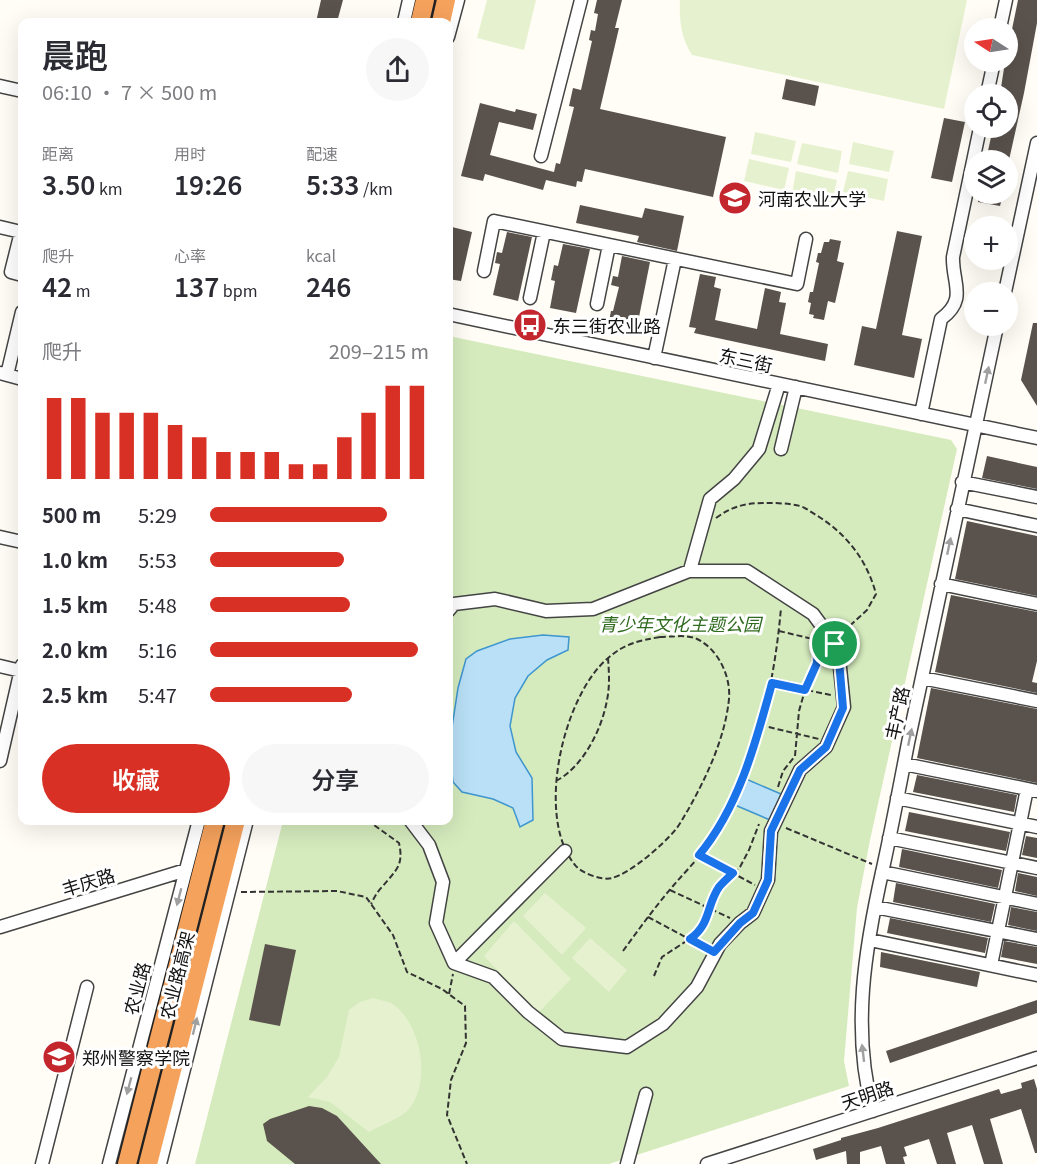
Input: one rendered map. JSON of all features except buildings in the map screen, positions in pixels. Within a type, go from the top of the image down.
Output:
[{"type":"highway","points":[[421,18],[425,0]]},
{"type":"highway","points":[[442,18],[446,0]]},
{"type":"highway","name":"农业路高架","points":[[127,1164],[214,825]]},
{"type":"highway","name":"农业路高架","points":[[148,1164],[235,825]]},
{"type":"highway","points":[[237,859],[247,825]]},
{"type":"street","points":[[405,18],[409,0]]},
{"type":"street","points":[[453,18],[458,0]]},
{"type":"street","points":[[541,156],[581,0]]},
{"type":"street","points":[[1002,18],[1006,0]]},
{"type":"street","points":[[0,86],[18,91]]},
{"type":"street","points":[[921,414],[941,319],[949,312],[958,294],[953,257],[978,138]]},
{"type":"street","points":[[1007,282],[1037,143]]},
{"type":"street","points":[[484,271],[494,221],[796,284],[806,238]]},
{"type":"street","points":[[0,227],[18,231]]},
{"type":"street","points":[[530,298],[544,232]]},
{"type":"street","points":[[18,244],[11,272],[18,274]]},
{"type":"street","points":[[597,304],[609,245]]},
{"type":"street","points":[[654,358],[675,259]]},
{"type":"street","name":"东三街","points":[[453,315],[1037,438]]},
{"type":"street","points":[[4,374],[18,326]]},
{"type":"street","name":"丰产路","points":[[873,1111],[868,1093],[861,1040],[861,998],[875,907],[962,482],[995,336]]},
{"type":"street","points":[[690,570],[710,499],[734,479],[759,449],[779,384]]},
{"type":"street","points":[[781,449],[796,387]]},
{"type":"street","points":[[962,482],[1037,497]]},
{"type":"street","points":[[957,509],[1037,526]]},
{"type":"street","points":[[0,537],[18,541]]},
{"type":"street","points":[[414,825],[429,845],[443,882],[436,923],[454,963],[493,977],[528,1012],[562,1039],[627,1047],[663,1024],[697,987],[714,952],[740,923],[753,913],[768,880],[771,831],[800,770],[826,747],[843,708],[838,648],[834,642],[813,614],[747,571],[689,571],[593,609],[546,611],[495,599],[453,605]]},
{"type":"street","points":[[941,584],[1037,604]]},
{"type":"street","points":[[0,666],[18,668]]},
{"type":"street","points":[[922,678],[1037,701]]},
{"type":"street","points":[[0,761],[18,685]]},
{"type":"street","points":[[904,764],[1032,790],[1020,824],[991,965]]},
{"type":"street","points":[[897,798],[1037,827]]},
{"type":"street","name":"农业路","points":[[109,1164],[198,825]]},
{"type":"street","points":[[889,838],[1037,868]]},
{"type":"street","points":[[454,963],[565,851]]},
{"type":"street","points":[[160,1164],[237,859]]},
{"type":"street","name":"丰庆路","points":[[0,927],[186,870]]},
{"type":"street","points":[[882,870],[1037,904]]},
{"type":"street","points":[[875,907],[1037,939]]},
{"type":"street","points":[[870,940],[1037,975]]},
{"type":"street","points":[[42,1164],[87,987]]},
{"type":"street","name":"天明路","points":[[707,1164],[1037,1058]]},
{"type":"street","points":[[627,1164],[646,1094]]},
{"type":"path","points":[[702,528],[725,511],[746,503],[777,503],[802,507],[827,521],[848,539],[865,564],[876,594],[867,610],[834,642],[779,631]]},
{"type":"path","points":[[623,951],[648,917],[710,843],[746,770],[772,683],[782,594]]},
{"type":"path","points":[[778,787],[783,771],[795,756],[798,711],[817,663],[816,632]]},
{"type":"path","points":[[660,637],[695,638],[711,649],[725,669],[729,698],[720,738],[704,782],[677,829],[635,867],[610,879],[591,875],[576,867],[565,851],[558,826],[556,781],[564,738],[572,713],[587,681],[608,658],[631,642],[660,637]]},
{"type":"path","points":[[556,781],[568,775],[598,729],[607,701],[608,658]]},
{"type":"path","points":[[772,683],[843,698]]},
{"type":"path","points":[[760,725],[828,741]]},
{"type":"path","points":[[654,976],[662,957],[690,939],[706,923],[719,888],[740,867],[759,824]]},
{"type":"path","points":[[775,824],[882,870]]},
{"type":"path","points":[[371,904],[380,888],[397,871],[402,856],[399,843],[374,825]]},
{"type":"path","points":[[699,855],[764,890]]},
{"type":"path","points":[[670,890],[740,923]]},
{"type":"path","points":[[229,892],[337,891],[366,897],[393,935],[407,972],[449,994],[465,1006],[466,1043],[451,1080],[447,1115],[467,1164]]},
{"type":"path","points":[[648,917],[714,952]]},
{"type":"path","points":[[449,994],[454,963]]},
{"type":"green space","points":[[487,0],[536,0],[524,50],[477,38]]},
{"type":"green space","points":[[680,0],[967,0],[944,109],[692,55],[685,42],[682,29]]},
{"type":"green space","points":[[755,132],[796,141],[791,162],[751,154]]},
{"type":"green space","points":[[853,142],[894,151],[889,172],[849,164]]},
{"type":"green space","points":[[802,143],[842,151],[838,173],[797,164]]},
{"type":"green space","points":[[749,159],[789,168],[784,190],[744,181]]},
{"type":"green space","points":[[796,171],[837,180],[832,202],[792,193]]},
{"type":"green space","points":[[848,171],[888,179],[884,201],[843,192]]},
{"type":"green space","name":"青少年文化主题公园","points":[[453,337],[951,440],[957,449],[857,908],[844,1061],[849,1086],[609,1164],[195,1164],[282,825],[453,825]]},
{"type":"green space","points":[[545,893],[586,928],[562,955],[523,916]]},
{"type":"green space","points":[[514,921],[571,979],[538,1013],[484,956]]},
{"type":"green space","points":[[590,938],[627,970],[609,992],[572,958]]},
{"type":"green space","points":[[373,998],[391,1003],[402,1012],[410,1024],[420,1055],[421,1071],[414,1101],[406,1112],[369,1132],[330,1102],[308,1097],[327,1077],[339,1057],[349,1010],[360,1002]]},
{"type":"water","points":[[543,635],[569,637],[568,650],[547,660],[528,676],[515,698],[510,726],[516,752],[532,778],[533,820],[520,827],[513,808],[493,799],[462,792],[453,782],[453,721],[458,688],[466,659],[477,651],[510,639]]},
{"type":"water","points":[[746,779],[781,794],[770,820],[735,805]]},
{"type":"place","name":"河南农业大学","points":[[735,198]]},
{"type":"place","name":"东三街农业路","points":[[530,325]]},
{"type":"place","name":"郑州警察学院","points":[[59,1057]]},
{"type":"route","points":[[818,640],[835,644],[838,648],[843,708],[826,747],[800,770],[771,831],[768,880],[753,913],[740,923],[714,952],[690,939],[706,923],[719,888],[733,873],[699,855],[710,843],[746,770],[772,683],[805,690],[817,663],[818,640]]}]
